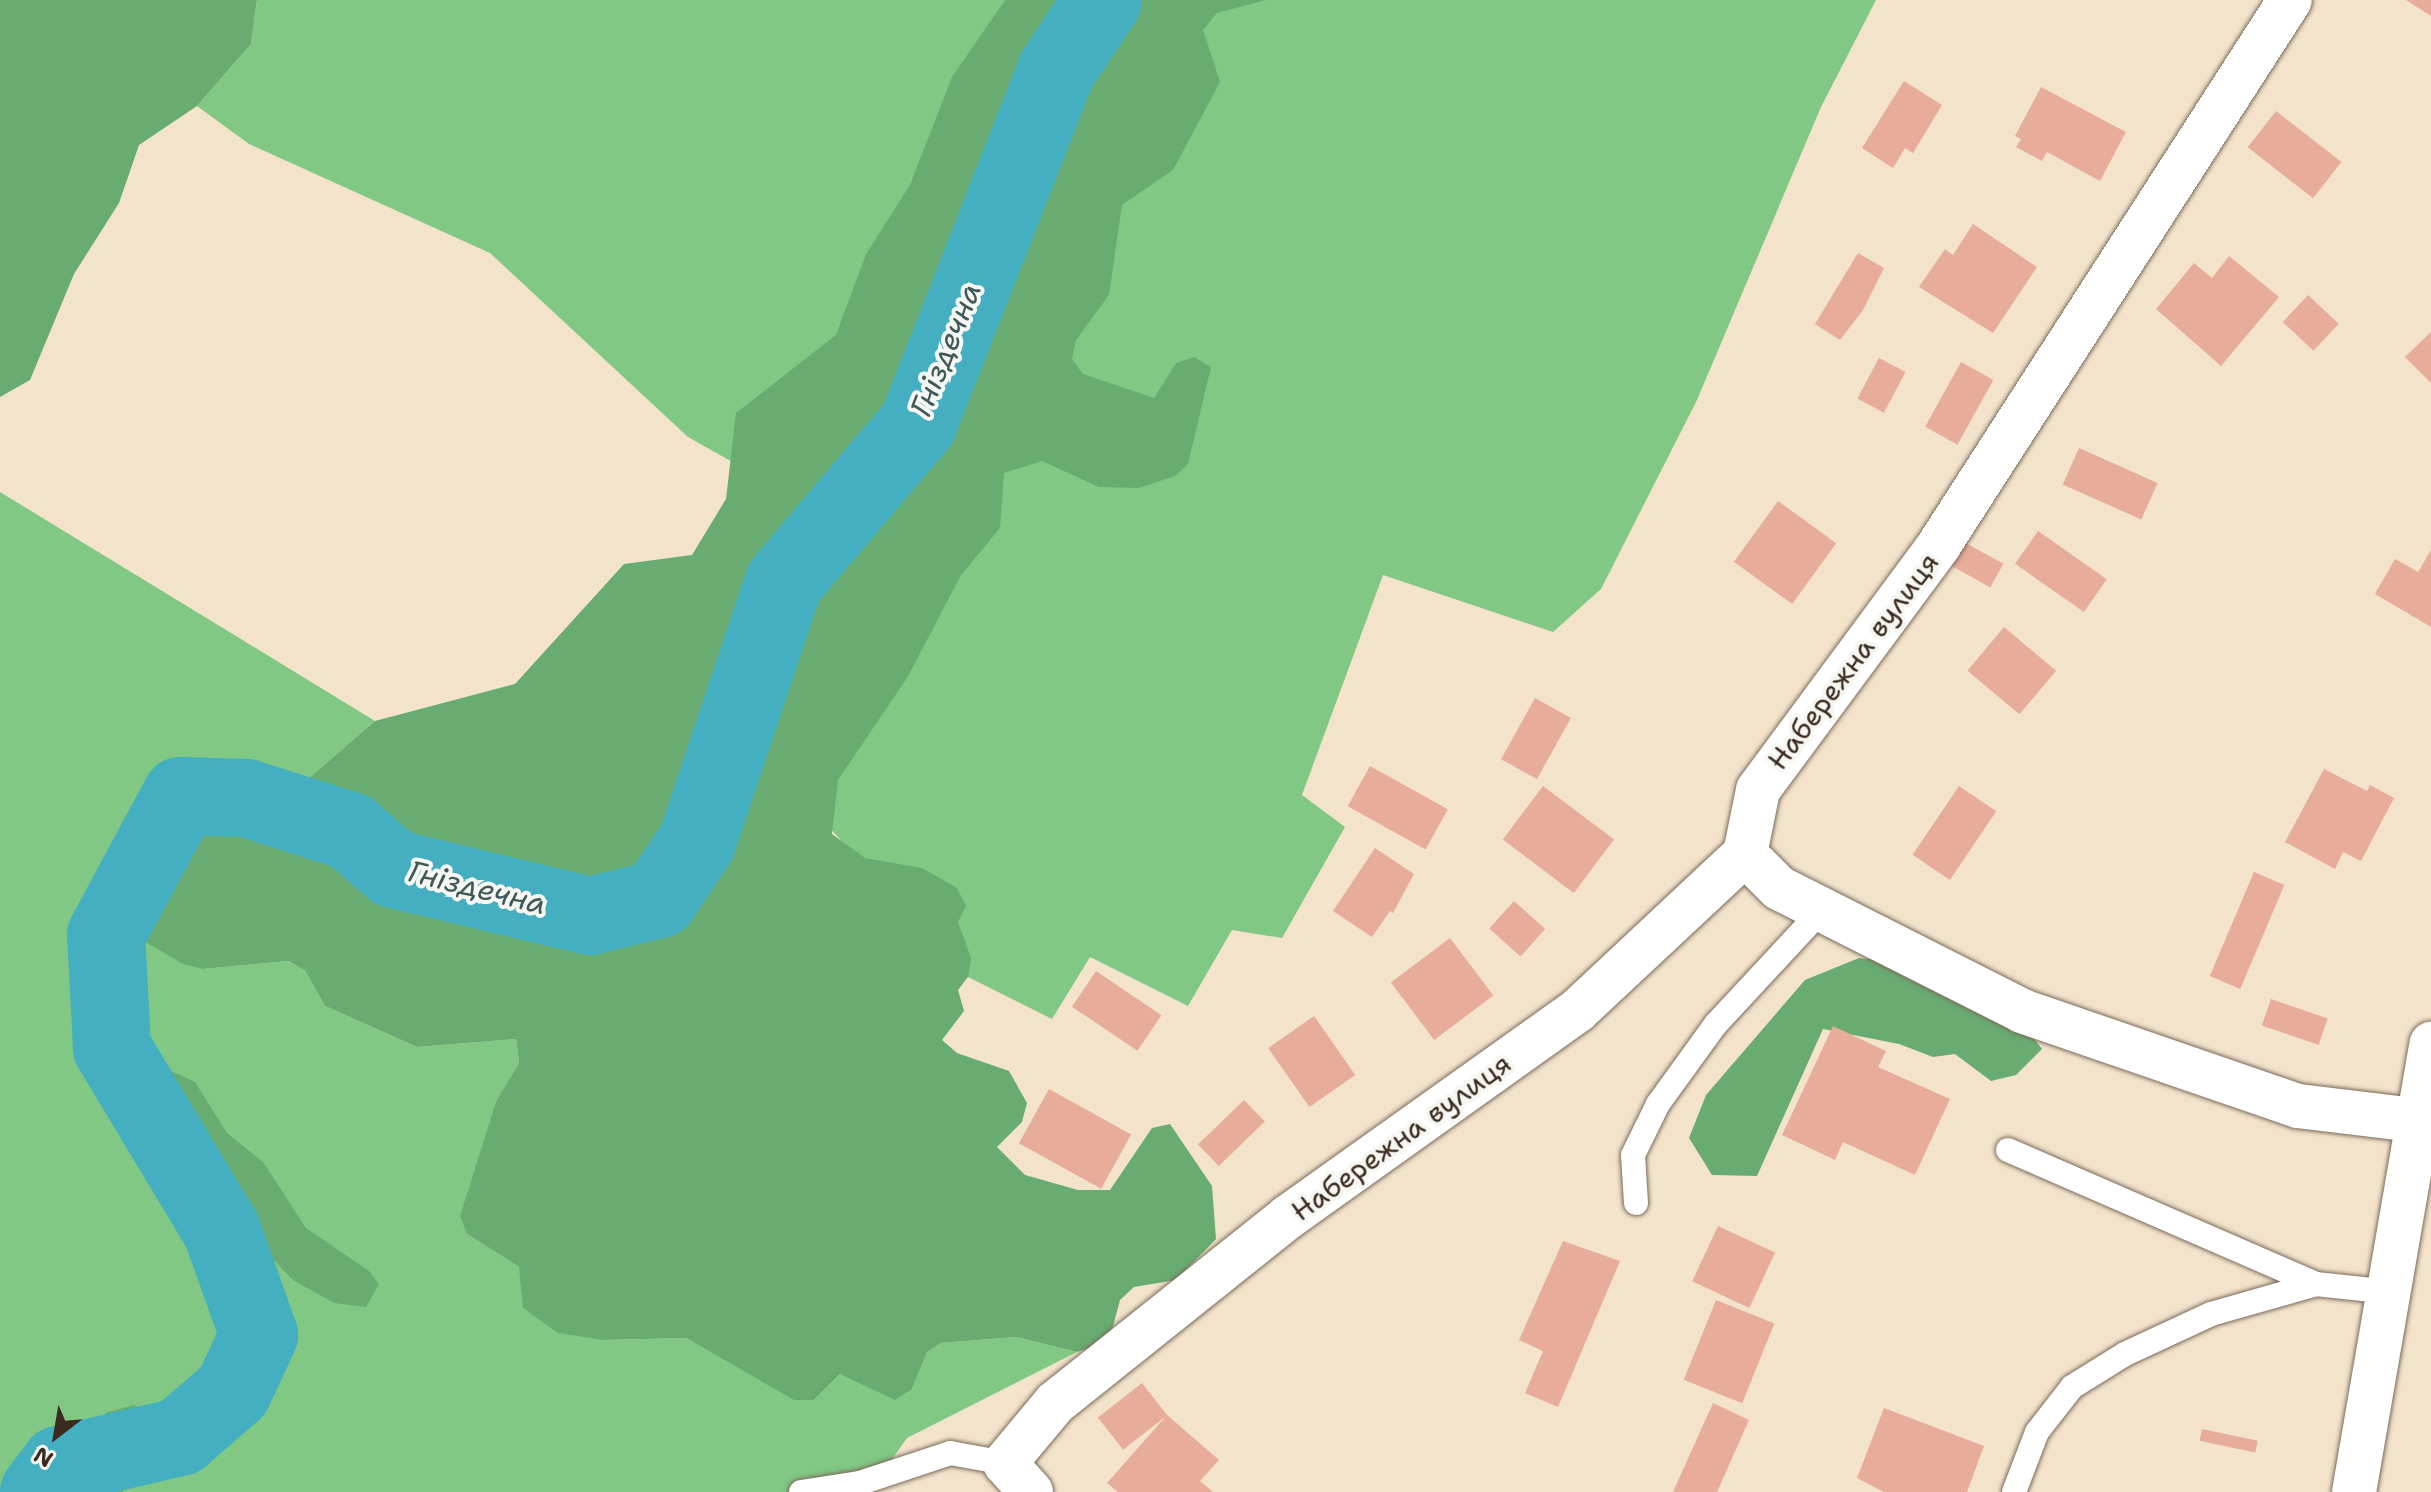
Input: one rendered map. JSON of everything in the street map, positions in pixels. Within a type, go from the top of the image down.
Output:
[{"type":"street","name":"Набережна вулиця","points":[[1018,1478],[1055,1403],[1288,1217],[1577,1011],[1745,854],[1758,790],[1939,545],[2290,0]]},
{"type":"street","points":[[1745,854],[1779,888],[2022,1011],[2298,1106],[2425,1122]]},
{"type":"street","points":[[2354,1492],[2425,1122],[2431,1044]]},
{"type":"lane","points":[[1636,1203],[1633,1155],[1658,1104],[1716,1024],[1821,911]]},
{"type":"lane","points":[[2008,1150],[2316,1284],[2391,1292]]},
{"type":"lane","points":[[2014,1492],[2037,1432],[2072,1387],[2125,1354],[2211,1314],[2316,1284]]},
{"type":"lane","points":[[801,1492],[860,1483],[950,1453],[1018,1478]]},
{"type":"green space","points":[[0,0],[257,0],[251,44],[197,106],[139,145],[119,203],[74,274],[30,380],[0,397]]},
{"type":"green space","points":[[257,0],[1876,0],[1821,107],[1697,400],[1601,589],[1553,632],[1383,575],[1302,795],[1345,827],[1282,938],[1232,930],[1188,1006],[1090,957],[1052,1019],[968,977],[813,810],[752,473],[688,437],[490,253],[249,144],[197,106],[251,44]]},
{"type":"green space","points":[[1005,0],[1266,0],[1217,13],[1203,30],[1220,82],[1173,170],[1122,205],[1109,295],[1076,340],[1072,359],[1083,374],[1154,398],[1176,363],[1194,357],[1211,367],[1188,464],[1175,476],[1139,488],[1099,487],[1042,461],[1004,473],[1000,528],[961,575],[907,678],[838,780],[832,834],[865,858],[922,868],[957,888],[966,906],[958,922],[971,958],[968,977],[958,990],[964,1011],[942,1040],[957,1053],[1009,1071],[1027,1103],[1022,1122],[997,1147],[1025,1175],[1078,1190],[1110,1190],[1152,1128],[1170,1124],[1212,1186],[1216,1239],[1176,1280],[1134,1287],[1120,1300],[1111,1334],[1095,1346],[1077,1352],[1016,1337],[941,1343],[927,1352],[912,1389],[895,1400],[840,1374],[814,1400],[794,1400],[686,1338],[603,1340],[558,1333],[523,1308],[519,1267],[467,1234],[460,1216],[497,1099],[519,1063],[516,1039],[417,1047],[325,1006],[305,970],[288,961],[203,969],[183,964],[144,941],[136,922],[137,882],[174,835],[251,828],[375,721],[515,684],[624,564],[692,555],[726,499],[736,413],[836,335],[866,254],[910,185],[952,77]]},
{"type":"green space","points":[[0,492],[375,721],[251,828],[174,835],[203,969],[287,961],[305,969],[325,1006],[417,1047],[516,1039],[519,1063],[497,1099],[467,1234],[519,1267],[603,1340],[686,1338],[795,1400],[814,1400],[840,1374],[912,1389],[927,1352],[941,1343],[1016,1337],[1077,1352],[907,1438],[869,1492],[0,1492]]},
{"type":"green space","points":[[1859,958],[1957,969],[2026,1028],[2042,1049],[2016,1075],[1991,1081],[1955,1054],[1933,1057],[1899,1044],[1823,1029],[1757,1176],[1712,1175],[1689,1138],[1706,1095],[1805,980]]},
{"type":"green space","points":[[169,1070],[195,1082],[227,1133],[264,1163],[306,1228],[369,1271],[379,1284],[366,1307],[334,1303],[293,1280],[270,1256],[255,1227],[199,1189],[144,1101],[144,1086],[155,1071]]},
{"type":"green space","points":[[134,1405],[146,1412],[155,1467],[127,1482],[123,1492],[48,1492],[106,1462],[105,1413]]},
{"type":"building","points":[[2406,0],[2431,0],[2431,16]]},
{"type":"building","points":[[1904,81],[1942,105],[1913,153],[1905,148],[1893,168],[1862,148]]},
{"type":"building","points":[[2041,87],[2126,132],[2100,181],[2047,152],[2042,161],[2016,147],[2021,139],[2015,136]]},
{"type":"building","points":[[2276,111],[2341,162],[2313,198],[2248,147]]},
{"type":"building","points":[[1973,224],[2037,267],[1993,333],[1919,287],[1945,249],[1953,255]]},
{"type":"building","points":[[1858,253],[1884,268],[1863,310],[1840,340],[1815,324]]},
{"type":"building","points":[[2229,256],[2279,297],[2221,366],[2156,309],[2194,263],[2212,278]]},
{"type":"building","points":[[2308,295],[2339,324],[2313,351],[2283,322]]},
{"type":"building","points":[[2431,332],[2431,383],[2405,357]]},
{"type":"building","points":[[1879,358],[1905,372],[1884,413],[1857,399]]},
{"type":"building","points":[[1961,362],[1993,380],[1957,445],[1925,427]]},
{"type":"building","points":[[2079,448],[2158,483],[2141,520],[2063,485]]},
{"type":"building","points":[[1778,501],[1836,543],[1792,604],[1734,562]]},
{"type":"building","points":[[2038,531],[2107,579],[2084,612],[2015,564]]},
{"type":"building","points":[[1964,542],[2003,564],[1990,587],[1951,566]]},
{"type":"building","points":[[2431,550],[2431,627],[2375,594],[2395,559],[2418,572]]},
{"type":"building","points":[[2004,627],[2056,671],[2019,714],[1967,671]]},
{"type":"building","points":[[1535,698],[1571,718],[1537,779],[1501,759]]},
{"type":"building","points":[[1370,766],[1448,809],[1426,849],[1348,806]]},
{"type":"building","points":[[2324,769],[2367,791],[2370,785],[2394,798],[2361,861],[2343,852],[2335,869],[2285,842]]},
{"type":"building","points":[[1543,786],[1614,840],[1574,893],[1503,840]]},
{"type":"building","points":[[1959,786],[1996,811],[1950,880],[1913,855]]},
{"type":"building","points":[[1375,848],[1414,874],[1393,913],[1390,911],[1372,937],[1333,911]]},
{"type":"building","points":[[2254,872],[2284,885],[2240,989],[2210,976]]},
{"type":"building","points":[[1514,901],[1545,929],[1520,957],[1489,928]]},
{"type":"building","points":[[1450,938],[1493,996],[1434,1040],[1391,983]]},
{"type":"building","points":[[1096,971],[1161,1015],[1137,1051],[1072,1007]]},
{"type":"building","points":[[2271,999],[2328,1019],[2319,1045],[2262,1025]]},
{"type":"building","points":[[1314,1016],[1355,1075],[1309,1107],[1268,1048]]},
{"type":"building","points":[[1833,1026],[1886,1051],[1878,1067],[1950,1099],[1915,1175],[1843,1142],[1835,1160],[1782,1135]]},
{"type":"building","points":[[1049,1089],[1131,1135],[1101,1189],[1019,1143]]},
{"type":"building","points":[[1244,1100],[1265,1122],[1219,1166],[1198,1144]]},
{"type":"building","points":[[1718,1226],[1775,1253],[1749,1308],[1692,1281]]},
{"type":"building","points":[[1563,1241],[1620,1261],[1558,1407],[1525,1393],[1543,1351],[1519,1340]]},
{"type":"building","points":[[1716,1300],[1774,1324],[1742,1403],[1684,1380]]},
{"type":"building","points":[[1142,1383],[1167,1415],[1123,1450],[1098,1417]]},
{"type":"building","points":[[1713,1403],[1749,1420],[1717,1492],[1673,1492]]},
{"type":"building","points":[[1884,1408],[1984,1446],[1967,1492],[1884,1492],[1857,1478]]},
{"type":"building","points":[[1167,1415],[1219,1460],[1200,1481],[1213,1492],[1118,1492],[1107,1483]]},
{"type":"building","points":[[2202,1429],[2258,1441],[2255,1453],[2200,1441]]},
{"type":"waterway","name":"Гніздечна","points":[[39,1492],[59,1465],[180,1437],[233,1391],[259,1335],[222,1231],[112,1048],[106,935],[181,796],[246,798],[350,831],[394,869],[590,916],[659,899],[697,842],[784,582],[918,424],[1056,71],[1103,0]]}]
